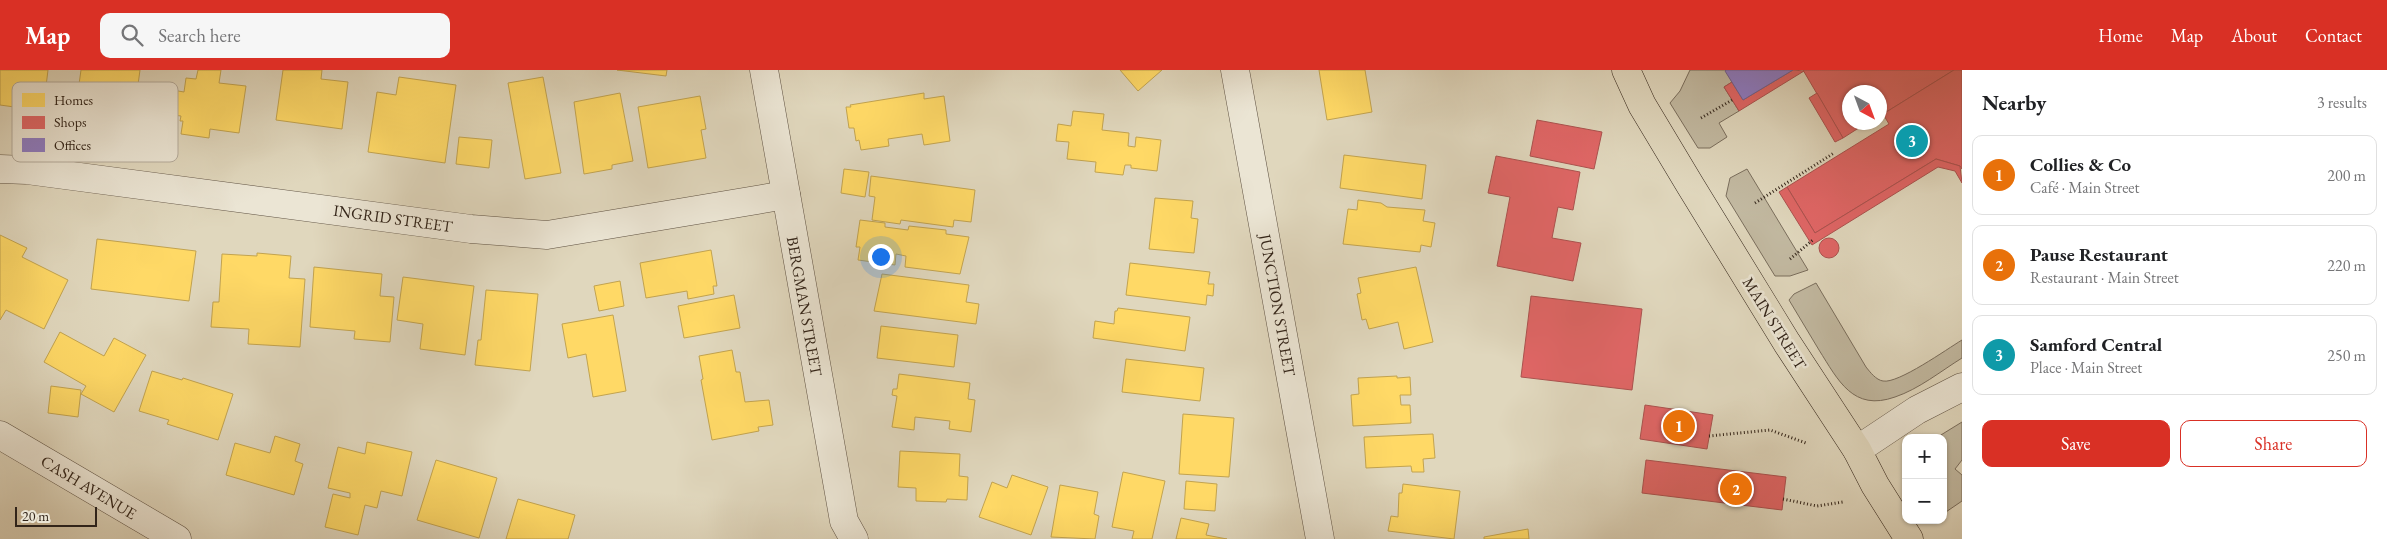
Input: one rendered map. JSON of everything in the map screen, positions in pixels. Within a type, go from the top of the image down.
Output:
[{"type":"main road","name":"MAIN STREET","points":[[1614,70],[1642,105]]},
{"type":"main road","name":"MAIN STREET","points":[[1626,70],[1642,105],[1788,344],[1857,450],[1875,485],[1909,539]]},
{"type":"street","name":"BERGMAN STREET","points":[[764,70],[844,521],[854,539]]},
{"type":"street","name":"JUNCTION STREET","points":[[1235,70],[1320,539]]},
{"type":"street","name":"INGRID STREET","points":[[0,169],[27,170],[471,229],[547,235],[786,195]]},
{"type":"street","points":[[1857,450],[1917,410],[1962,387]]},
{"type":"street","name":"CASH AVENUE","points":[[0,435],[177,539]]},
{"type":"path","points":[[1701,118],[1732,100]]},
{"type":"path","points":[[1755,203],[1782,188],[1834,153]]},
{"type":"path","points":[[1790,259],[1814,239]]},
{"type":"path","points":[[1709,436],[1770,430],[1806,442]]},
{"type":"path","points":[[1783,499],[1817,506],[1842,502]]},
{"type":"shaded area","points":[[1690,70],[1726,70],[1732,82],[1724,87],[1739,111],[1719,123],[1727,137],[1710,148],[1698,148],[1670,103],[1680,91]]},
{"type":"shaded area","points":[[1747,169],[1808,270],[1790,276],[1775,276],[1726,196],[1730,178]]},
{"type":"shaded area","points":[[1816,283],[1866,367],[1878,379],[1883,381],[1890,380],[1911,372],[1962,340],[1962,358],[1904,394],[1880,401],[1858,397],[1840,382],[1789,300],[1794,294]]},
{"type":"shaded area","points":[[1962,422],[1962,460],[1955,469],[1962,475],[1962,501],[1947,511],[1947,434],[1942,434]]},
{"type":"building: Homes","points":[[0,70],[48,70],[47,82],[12,82],[12,107],[0,105]]},
{"type":"building: Homes","points":[[81,70],[140,70],[138,82],[79,82]]},
{"type":"building: Homes","points":[[198,70],[221,70],[219,83],[246,86],[239,133],[210,129],[209,138],[181,134],[183,121],[180,121],[181,116],[178,116],[178,91],[184,92],[186,78],[196,79]]},
{"type":"building: Homes","points":[[283,70],[322,70],[321,79],[348,82],[342,129],[276,120]]},
{"type":"building: Homes","points":[[617,70],[667,70],[666,76]]},
{"type":"building: Homes","points":[[1120,70],[1162,70],[1138,91]]},
{"type":"building: Homes","points":[[1319,70],[1365,70],[1372,112],[1327,120]]},
{"type":"building: Homes","points":[[399,77],[456,85],[445,163],[368,152],[377,92],[396,95]]},
{"type":"building: Homes","points":[[543,77],[561,173],[525,179],[508,83]]},
{"type":"building: Homes","points":[[620,93],[633,161],[612,165],[612,169],[584,174],[574,102]]},
{"type":"building: Homes","points":[[924,93],[924,99],[944,96],[950,141],[924,145],[922,134],[888,139],[889,146],[861,150],[859,140],[856,141],[854,128],[849,128],[846,107]]},
{"type":"building: Homes","points":[[700,96],[706,129],[701,130],[706,158],[648,168],[638,107]]},
{"type":"building: Homes","points":[[1073,111],[1104,114],[1102,130],[1129,133],[1128,146],[1135,147],[1136,137],[1161,140],[1157,171],[1131,168],[1131,165],[1125,165],[1123,175],[1095,172],[1096,162],[1067,159],[1069,142],[1056,141],[1058,124],[1071,126]]},
{"type":"building: Homes","points":[[459,137],[492,140],[489,168],[456,164]]},
{"type":"building: Homes","points":[[1344,155],[1426,165],[1422,199],[1340,188]]},
{"type":"building: Homes","points":[[844,169],[869,172],[865,197],[841,193]]},
{"type":"building: Homes","points":[[871,176],[975,190],[971,222],[954,220],[953,227],[901,220],[900,224],[872,220],[875,197],[869,196]]},
{"type":"building: Homes","points":[[1155,198],[1193,201],[1191,218],[1198,219],[1194,253],[1149,249]]},
{"type":"building: Homes","points":[[1358,200],[1381,203],[1387,207],[1425,210],[1423,221],[1435,223],[1431,247],[1421,245],[1420,252],[1343,244],[1348,209],[1357,210]]},
{"type":"building: Homes","points":[[860,220],[885,223],[885,227],[908,230],[909,226],[946,230],[946,234],[969,237],[960,274],[905,267],[906,256],[896,254],[895,265],[858,260],[860,247],[856,247]]},
{"type":"building: Homes","points":[[0,235],[27,248],[22,257],[68,280],[44,329],[6,310],[0,320]]},
{"type":"building: Homes","points":[[97,239],[196,251],[189,301],[91,289]]},
{"type":"building: Homes","points":[[711,250],[717,286],[713,286],[714,294],[688,299],[687,291],[646,298],[640,263]]},
{"type":"building: Homes","points":[[257,253],[291,256],[289,278],[305,279],[300,347],[248,344],[249,329],[211,327],[213,302],[219,302],[222,254],[257,256]]},
{"type":"building: Homes","points":[[1130,263],[1210,272],[1208,284],[1214,284],[1213,296],[1207,295],[1206,305],[1126,295]]},
{"type":"building: Homes","points":[[314,267],[382,274],[380,296],[394,297],[390,342],[354,339],[355,331],[310,327]]},
{"type":"building: Homes","points":[[1416,267],[1433,342],[1404,349],[1398,322],[1369,329],[1366,319],[1362,320],[1357,294],[1361,293],[1358,278]]},
{"type":"building: Homes","points":[[882,274],[969,285],[966,302],[979,304],[976,324],[874,311]]},
{"type":"building: Homes","points":[[403,277],[474,286],[465,355],[420,349],[423,324],[397,320]]},
{"type":"building: Homes","points":[[620,281],[624,306],[599,311],[594,286]]},
{"type":"building: Homes","points":[[486,290],[538,294],[530,371],[475,365],[478,340],[481,340]]},
{"type":"building: Homes","points":[[734,295],[740,328],[684,338],[678,306]]},
{"type":"building: Homes","points":[[1118,308],[1190,317],[1185,351],[1093,338],[1095,321],[1114,324],[1115,311]]},
{"type":"building: Homes","points":[[613,315],[626,391],[593,397],[586,354],[568,358],[562,324]]},
{"type":"building: Homes","points":[[881,326],[958,335],[954,367],[877,358]]},
{"type":"building: Homes","points":[[60,332],[104,356],[114,338],[146,355],[114,412],[81,394],[86,386],[44,362]]},
{"type":"building: Homes","points":[[732,350],[736,372],[740,372],[745,402],[769,400],[773,425],[758,427],[759,431],[712,440],[701,380],[703,379],[699,356]]},
{"type":"building: Homes","points":[[1126,359],[1204,368],[1200,401],[1122,392]]},
{"type":"building: Homes","points":[[152,371],[182,380],[183,378],[233,394],[218,440],[167,424],[169,420],[139,411]]},
{"type":"building: Homes","points":[[899,374],[970,383],[968,399],[975,400],[971,432],[949,429],[950,421],[915,417],[914,430],[892,427],[897,396],[892,395],[893,389],[897,389]]},
{"type":"building: Homes","points":[[1397,376],[1397,378],[1410,377],[1411,395],[1400,395],[1401,405],[1410,405],[1411,423],[1353,426],[1351,395],[1359,394],[1358,378]]},
{"type":"building: Homes","points":[[51,386],[81,390],[78,417],[48,413]]},
{"type":"building: Homes","points":[[1183,414],[1234,418],[1229,477],[1179,474]]},
{"type":"building: Homes","points":[[1433,434],[1435,458],[1423,459],[1424,472],[1412,472],[1411,466],[1366,468],[1364,437]]},
{"type":"building: Homes","points":[[275,436],[300,444],[295,461],[303,464],[294,495],[226,475],[235,443],[270,453]]},
{"type":"building: Homes","points":[[367,442],[412,452],[402,496],[381,491],[377,508],[365,505],[358,535],[325,527],[333,494],[350,498],[350,493],[328,488],[338,447],[365,454]]},
{"type":"building: Homes","points":[[900,451],[960,454],[959,476],[968,477],[967,500],[947,499],[946,502],[916,501],[916,488],[898,487]]},
{"type":"building: Homes","points":[[436,460],[497,478],[479,538],[417,520]]},
{"type":"building: Homes","points":[[1123,472],[1165,481],[1152,539],[1132,539],[1134,531],[1112,527]]},
{"type":"building: Homes","points":[[1012,475],[1048,487],[1031,535],[979,517],[992,482],[1007,488]]},
{"type":"building: Homes","points":[[1186,481],[1217,484],[1215,511],[1184,509]]},
{"type":"building: Homes","points":[[1403,484],[1460,491],[1454,539],[1388,531],[1391,516],[1398,517],[1399,493],[1402,493]]},
{"type":"building: Homes","points":[[1060,485],[1098,492],[1094,514],[1099,516],[1095,539],[1051,537]]},
{"type":"building: Homes","points":[[518,499],[575,515],[568,539],[506,539]]},
{"type":"building: Homes","points":[[1181,518],[1209,524],[1206,535],[1227,539],[1176,539]]},
{"type":"building: Homes","points":[[1528,529],[1529,539],[1484,539],[1484,537]]},
{"type":"building: Shops","points":[[1793,70],[1804,71],[1739,111],[1724,87],[1732,82],[1743,100]]},
{"type":"building: Shops","points":[[1803,70],[1954,70],[1887,112],[1887,85],[1842,85],[1842,130],[1856,130],[1843,138]]},
{"type":"building: Shops","points":[[1954,70],[1962,70],[1962,169],[1960,166],[1936,159],[1815,233],[1787,187],[1879,130],[1887,130],[1887,125],[1889,124],[1887,112]]},
{"type":"building: Shops","points":[[1817,93],[1843,138],[1835,142],[1809,98]]},
{"type":"building: Shops","points":[[1537,120],[1602,132],[1594,169],[1530,156]]},
{"type":"building: Shops","points":[[1496,156],[1580,172],[1573,210],[1558,207],[1552,238],[1581,243],[1573,281],[1497,266],[1510,197],[1488,193]]},
{"type":"building: Shops","points":[[1936,159],[1960,166],[1962,183],[1955,171],[1938,167],[1812,245],[1779,192],[1787,187],[1815,233]]},
{"type":"building: Shops","points":[[1825,238],[1833,238],[1839,244],[1839,252],[1833,258],[1825,258],[1819,252],[1819,244]]},
{"type":"building: Shops","points":[[1531,296],[1642,309],[1632,390],[1521,377]]},
{"type":"building: Shops","points":[[1645,405],[1713,415],[1707,449],[1640,439]]},
{"type":"building: Shops","points":[[1646,460],[1786,477],[1782,510],[1642,493]]},
{"type":"building: Offices","points":[[1726,70],[1793,70],[1743,100]]},
{"type":"place","name":"Samford Central","points":[[1912,141]]},
{"type":"place","name":"Collies & Co","points":[[1679,426]]},
{"type":"place","name":"Pause Restaurant","points":[[1736,489]]}]
